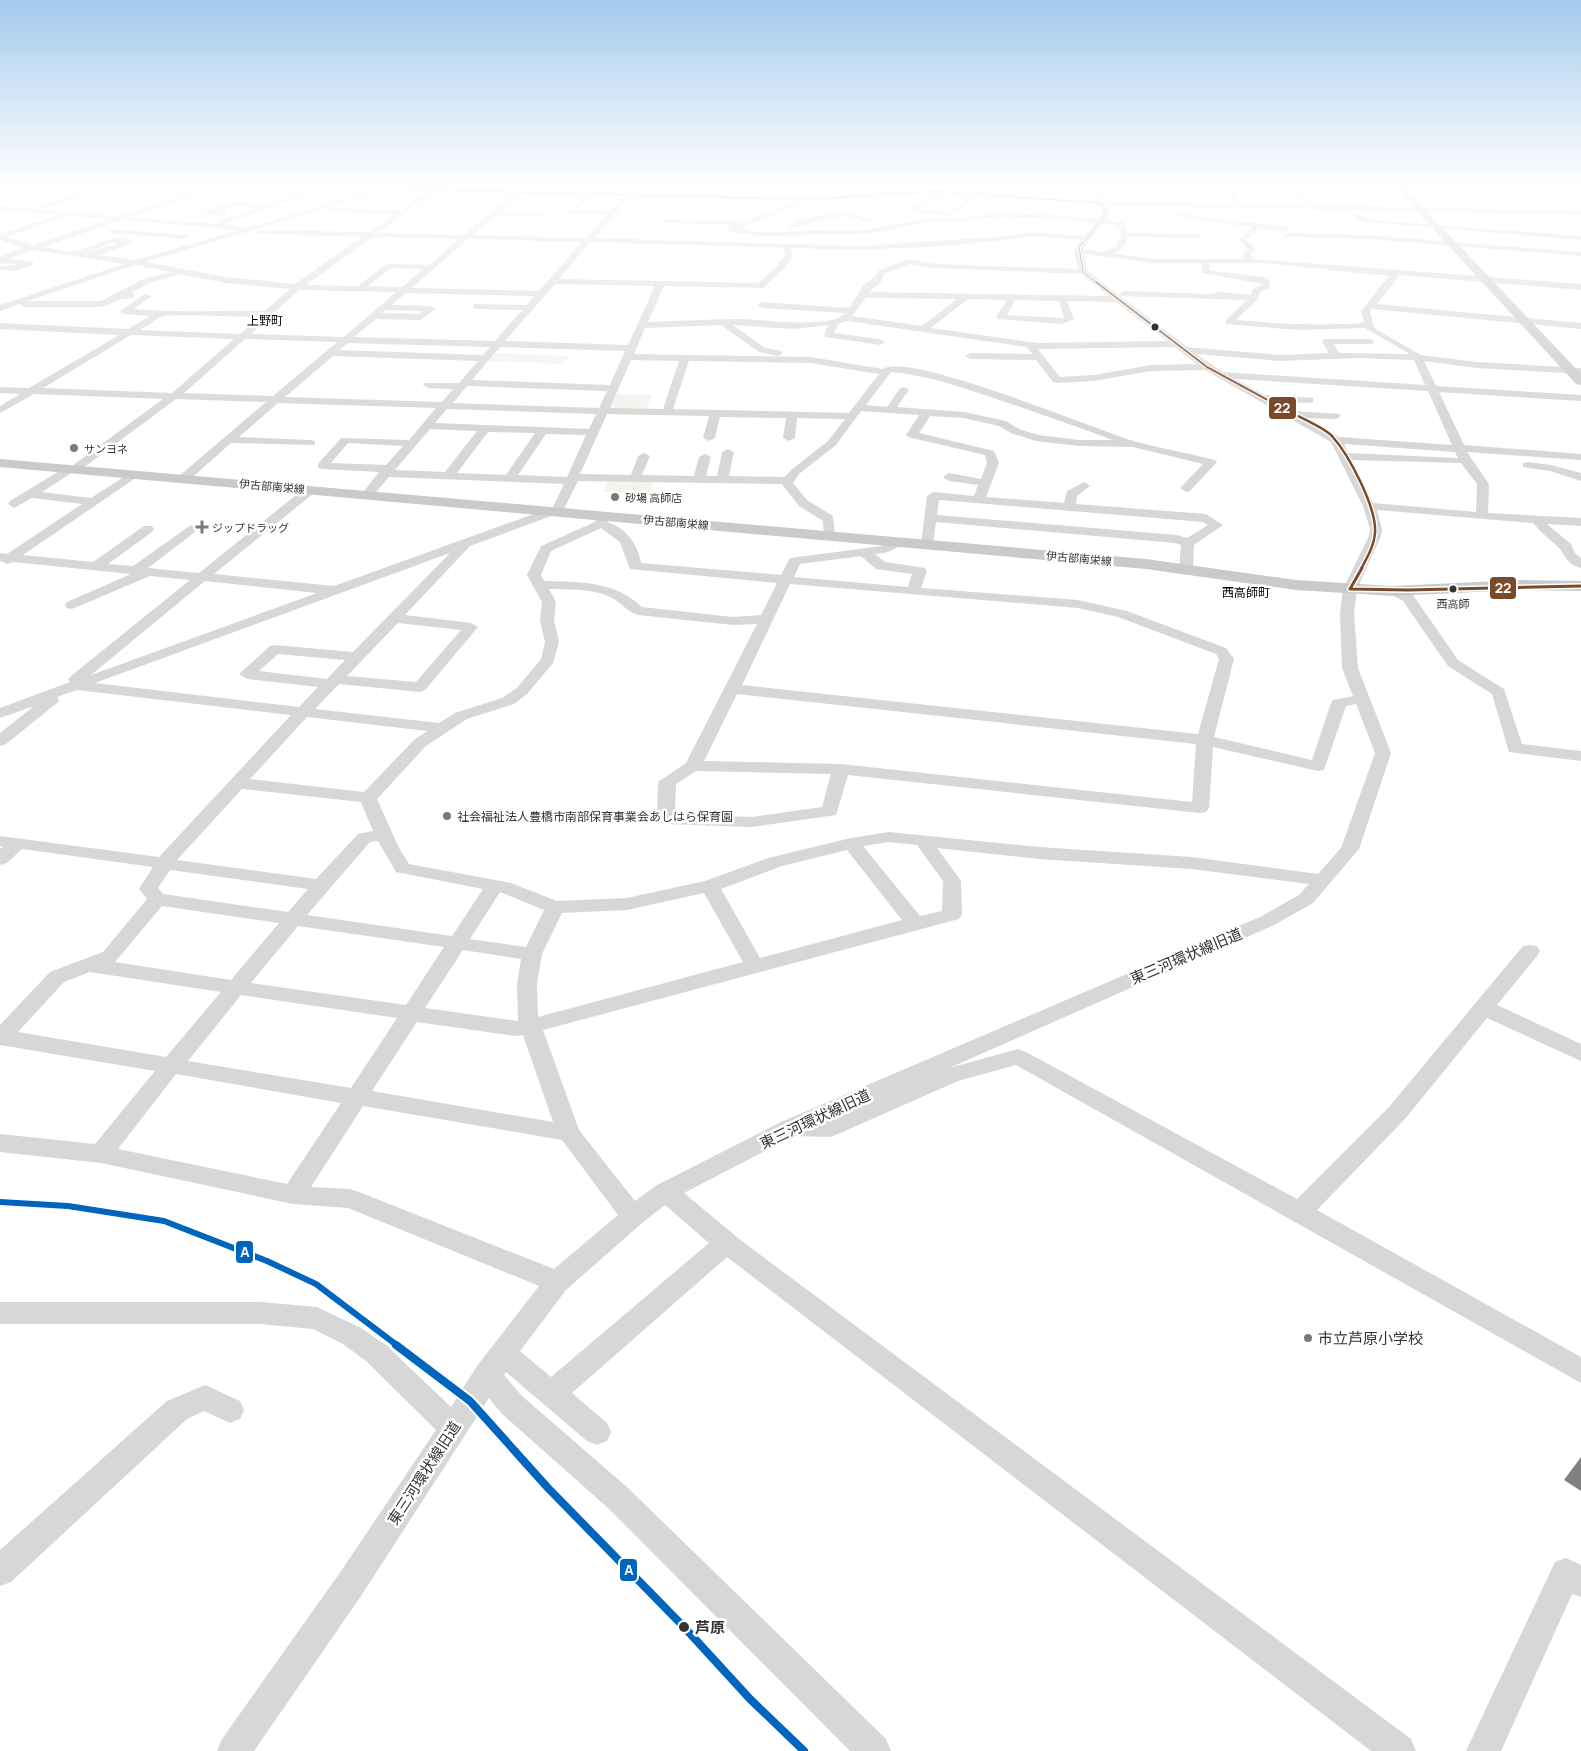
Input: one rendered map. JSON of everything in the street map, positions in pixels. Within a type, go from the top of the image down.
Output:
[{"type":"main road","points":[[1471,264],[1524,321],[1576,370],[1581,381]]},
{"type":"main road","name":"伊古部南栄線","points":[[0,463],[555,512],[601,520],[927,544],[1186,570],[1296,585],[1392,591],[1521,585],[1581,586]]},
{"type":"street","points":[[0,268],[14,269],[28,264]]},
{"type":"street","points":[[0,308],[134,264]]},
{"type":"street","points":[[139,264],[226,280],[297,286],[542,294]]},
{"type":"street","points":[[14,504],[72,469],[175,396],[244,338],[266,314],[297,286],[328,264]]},
{"type":"street","points":[[183,479],[434,264]]},
{"type":"street","points":[[367,495],[542,294],[564,264]]},
{"type":"street","points":[[552,280],[760,286],[783,264]]},
{"type":"street","points":[[642,325],[765,323],[794,326],[834,322],[849,315],[864,295],[865,289],[878,280],[881,273],[902,264]]},
{"type":"street","points":[[929,264],[970,268],[1026,270],[1048,275],[1083,272]]},
{"type":"street","points":[[970,268],[973,264]]},
{"type":"street","points":[[1081,264],[1083,272],[1106,290],[1154,313]]},
{"type":"street","points":[[1206,264],[1205,271],[1256,278],[1267,284],[1256,291],[1254,298],[1229,322],[1292,327],[1341,328],[1368,325]]},
{"type":"street","points":[[1256,278],[1255,274],[1266,264]]},
{"type":"street","points":[[1300,264],[1394,274],[1399,272],[1581,287]]},
{"type":"street","points":[[1325,264],[1329,266]]},
{"type":"street","points":[[361,288],[389,266],[430,267]]},
{"type":"street","points":[[936,276],[945,276],[946,266]]},
{"type":"street","points":[[987,278],[988,268]]},
{"type":"street","points":[[1026,270],[1028,279]]},
{"type":"street","points":[[14,303],[102,304],[146,281],[182,273]]},
{"type":"street","points":[[1394,274],[1378,298],[1365,311],[1368,325],[1379,336],[1416,354],[1465,461],[1483,484],[1482,515]]},
{"type":"street","points":[[0,713],[555,512],[572,479],[661,284]]},
{"type":"street","points":[[864,295],[893,292],[919,296],[942,293],[966,297],[987,292],[1012,298],[1209,297],[1220,295],[1254,298]]},
{"type":"street","points":[[120,296],[148,296],[124,311],[160,314],[182,312],[266,314]]},
{"type":"street","points":[[883,324],[919,296]]},
{"type":"street","points":[[924,329],[966,297]]},
{"type":"street","points":[[1120,297],[1178,346],[1218,375],[1336,440],[1581,457]]},
{"type":"street","points":[[1012,298],[1001,317],[1062,321],[1068,319],[1062,298]]},
{"type":"street","points":[[762,305],[849,315],[883,324],[1085,351],[1178,346],[1280,358],[1356,355],[1418,358],[1477,365],[1576,370]]},
{"type":"street","points":[[476,306],[530,308]]},
{"type":"street","points":[[1369,306],[1581,326]]},
{"type":"street","points":[[373,316],[421,317],[431,308],[384,307]]},
{"type":"street","points":[[0,410],[131,333],[137,326],[160,314]]},
{"type":"street","points":[[471,315],[522,316]]},
{"type":"street","points":[[866,321],[851,331],[890,337],[904,326]]},
{"type":"street","points":[[834,322],[829,335],[880,342]]},
{"type":"street","points":[[724,323],[762,350],[886,372]]},
{"type":"street","points":[[362,325],[418,327]]},
{"type":"street","points":[[0,326],[244,338],[347,338],[498,343],[630,352],[690,355],[723,354],[812,360]]},
{"type":"street","points":[[0,337],[20,327]]},
{"type":"street","points":[[1173,330],[1180,342],[1178,346]]},
{"type":"street","points":[[445,342],[455,332]]},
{"type":"street","points":[[729,336],[740,335]]},
{"type":"street","points":[[1356,355],[1379,336]]},
{"type":"street","points":[[1336,356],[1327,341],[1370,342]]},
{"type":"street","points":[[1029,344],[1057,380],[1103,372],[1151,368],[1207,367]]},
{"type":"street","points":[[330,353],[486,358]]},
{"type":"street","points":[[667,412],[690,355]]},
{"type":"street","points":[[970,356],[1041,361]]},
{"type":"street","points":[[1002,364],[1041,361]]},
{"type":"street","points":[[318,364],[335,364]]},
{"type":"street","points":[[829,536],[829,519],[803,503],[789,489],[788,481],[795,472],[832,443],[888,369],[895,368],[915,371],[958,383],[1059,416],[1133,444],[1211,462],[1186,488]]},
{"type":"street","points":[[1218,375],[1581,398]]},
{"type":"street","points":[[944,393],[958,383]]},
{"type":"street","points":[[428,385],[613,388]]},
{"type":"street","points":[[0,390],[603,411],[792,414],[888,411],[984,418],[1002,423],[1015,431],[1036,438],[1079,443],[1133,444]]},
{"type":"street","points":[[888,411],[904,390]]},
{"type":"street","points":[[1261,398],[1309,400]]},
{"type":"street","points":[[709,438],[716,413]]},
{"type":"street","points":[[926,413],[912,435],[990,453],[993,463],[980,499]]},
{"type":"street","points":[[789,438],[792,414]]},
{"type":"street","points":[[1289,414],[1336,416]]},
{"type":"street","points":[[416,416],[430,422],[485,428],[593,432]]},
{"type":"street","points":[[448,476],[485,428]]},
{"type":"street","points":[[510,478],[542,430]]},
{"type":"street","points":[[229,440],[311,443]]},
{"type":"street","points":[[411,443],[345,440],[322,466],[448,476],[510,478],[788,481]]},
{"type":"street","name":"東三河環状線旧道","points":[[234,1751],[350,1585],[495,1364],[557,1282],[633,1216],[666,1192],[789,1128],[1267,921],[1306,899],[1324,880],[1350,849],[1383,754],[1360,699],[1350,668],[1347,613],[1350,589],[1376,529],[1369,506],[1346,456],[1336,440]]},
{"type":"street","points":[[722,480],[728,452]]},
{"type":"street","points":[[635,478],[644,456]]},
{"type":"street","points":[[1346,456],[1465,461],[1542,467],[1581,477]]},
{"type":"street","points":[[699,480],[705,457]]},
{"type":"street","points":[[3,560],[134,474]]},
{"type":"street","points":[[949,477],[985,483]]},
{"type":"street","points":[[1070,507],[1071,494],[1084,486]]},
{"type":"street","points":[[0,741],[68,688],[310,490]]},
{"type":"street","points":[[30,494],[94,502]]},
{"type":"street","points":[[927,544],[933,496],[1206,518],[1217,525],[1188,542],[1177,539],[931,518]]},
{"type":"street","points":[[1369,506],[1450,514],[1581,522]]},
{"type":"street","points":[[368,798],[420,743],[461,716],[508,700],[522,691],[548,660],[552,642],[547,620],[549,602],[534,575],[546,549],[601,520],[614,528],[634,552],[635,566],[913,592],[1078,604],[1122,614],[1221,651],[1227,659],[1205,740],[1200,808],[841,769],[693,766]]},
{"type":"street","points":[[1538,520],[1548,533],[1566,547],[1569,555],[1581,564]]},
{"type":"street","points":[[72,606],[142,571],[191,528]]},
{"type":"street","points":[[96,566],[148,529]]},
{"type":"street","points":[[841,769],[830,811],[752,822],[666,819],[667,782],[693,766],[795,561],[886,549],[896,542]]},
{"type":"street","points":[[1186,570],[1188,542]]},
{"type":"street","points":[[464,546],[304,711],[166,863],[148,889],[157,899],[532,954]]},
{"type":"street","points":[[864,553],[881,566],[920,571],[913,592]]},
{"type":"street","points":[[3,560],[96,566],[339,590]]},
{"type":"street","points":[[540,585],[590,586],[622,596],[629,600],[638,611],[733,621],[766,619]]},
{"type":"street","points":[[1392,591],[1408,598],[1453,663],[1499,692],[1516,748],[1581,756]]},
{"type":"street","points":[[356,657],[275,649],[247,674],[420,687],[471,627],[394,618]]},
{"type":"street","points":[[68,688],[304,711],[441,728]]},
{"type":"street","points":[[732,689],[1205,740],[1318,766],[1339,703],[1360,699]]},
{"type":"street","points":[[238,783],[368,798]]},
{"type":"street","points":[[368,798],[390,848],[403,868],[495,885],[555,907],[627,904],[710,886],[775,862],[851,843],[889,837],[1039,853],[1191,863],[1324,880]]},
{"type":"street","points":[[101,1154],[171,1066],[321,885],[364,838],[384,834]]},
{"type":"street","points":[[88,965],[515,1028],[530,1026],[915,923],[952,915],[952,882],[924,841]]},
{"type":"street","points":[[0,859],[9,842],[321,885]]},
{"type":"street","points":[[851,843],[915,923]]},
{"type":"street","points":[[293,1195],[495,885]]},
{"type":"street","points":[[710,886],[755,966]]},
{"type":"street","points":[[1,1037],[57,976],[110,957],[157,899]]},
{"type":"street","points":[[555,907],[532,954],[526,984],[527,1016],[569,1133],[633,1216]]},
{"type":"street","points":[[1300,1212],[1397,1113],[1530,951]]},
{"type":"street","points":[[1484,1008],[1581,1053]]},
{"type":"street","points":[[1,1037],[569,1133]]},
{"type":"street","points":[[789,1128],[830,1128],[951,1076],[1018,1057],[1300,1212],[1581,1371]]},
{"type":"street","points":[[0,1144],[101,1154],[293,1195],[350,1199],[557,1282]]},
{"type":"street","points":[[666,1192],[726,1243],[1399,1751]]},
{"type":"street","points":[[551,1394],[726,1243]]},
{"type":"street","points":[[0,1313],[260,1313],[318,1318],[352,1336],[376,1352],[453,1428]]},
{"type":"street","points":[[495,1364],[551,1394],[597,1432]]},
{"type":"street","points":[[495,1364],[512,1405],[618,1498],[874,1751]]},
{"type":"street","points":[[0,1570],[177,1410],[205,1397],[230,1410]]},
{"type":"street","points":[[1483,1751],[1566,1573],[1581,1582]]},
{"type":"shaded area","points":[[494,353],[569,356],[563,364],[487,361]]},
{"type":"shaded area","points":[[615,394],[652,395],[646,410],[609,410]]},
{"type":"shaded area","points":[[609,480],[654,481],[649,493],[603,492]]},
{"type":"building","points":[[1581,1457],[1581,1491],[1564,1480]]},
{"type":"transit line","name":"22","points":[[1082,264],[1083,272],[1207,367],[1331,435],[1359,482],[1374,523],[1375,533],[1372,548],[1350,589]]},
{"type":"transit line","name":"22","points":[[1350,589],[1408,590],[1581,586]]},
{"type":"transit line","name":"A","points":[[0,1202],[68,1206],[164,1221],[267,1261],[316,1284],[470,1401],[548,1488],[684,1627],[750,1699],[804,1751]]},
{"type":"place","name":"サンヨネ","points":[[74,448]]},
{"type":"place","name":"砂場 高師店","points":[[615,497]]},
{"type":"place","name":"ジップドラッグ","points":[[202,527]]},
{"type":"place","name":"西高師","points":[[1453,589]]},
{"type":"place","name":"社会福祉法人豊橋市南部保育事業会あしはら保育園","points":[[447,816]]},
{"type":"place","name":"市立芦原小学校","points":[[1308,1338]]},
{"type":"place","name":"芦原","points":[[684,1627]]},
{"type":"district","name":"上野町","points":[[265,320]]},
{"type":"district","name":"西高師町","points":[[1246,592]]}]
